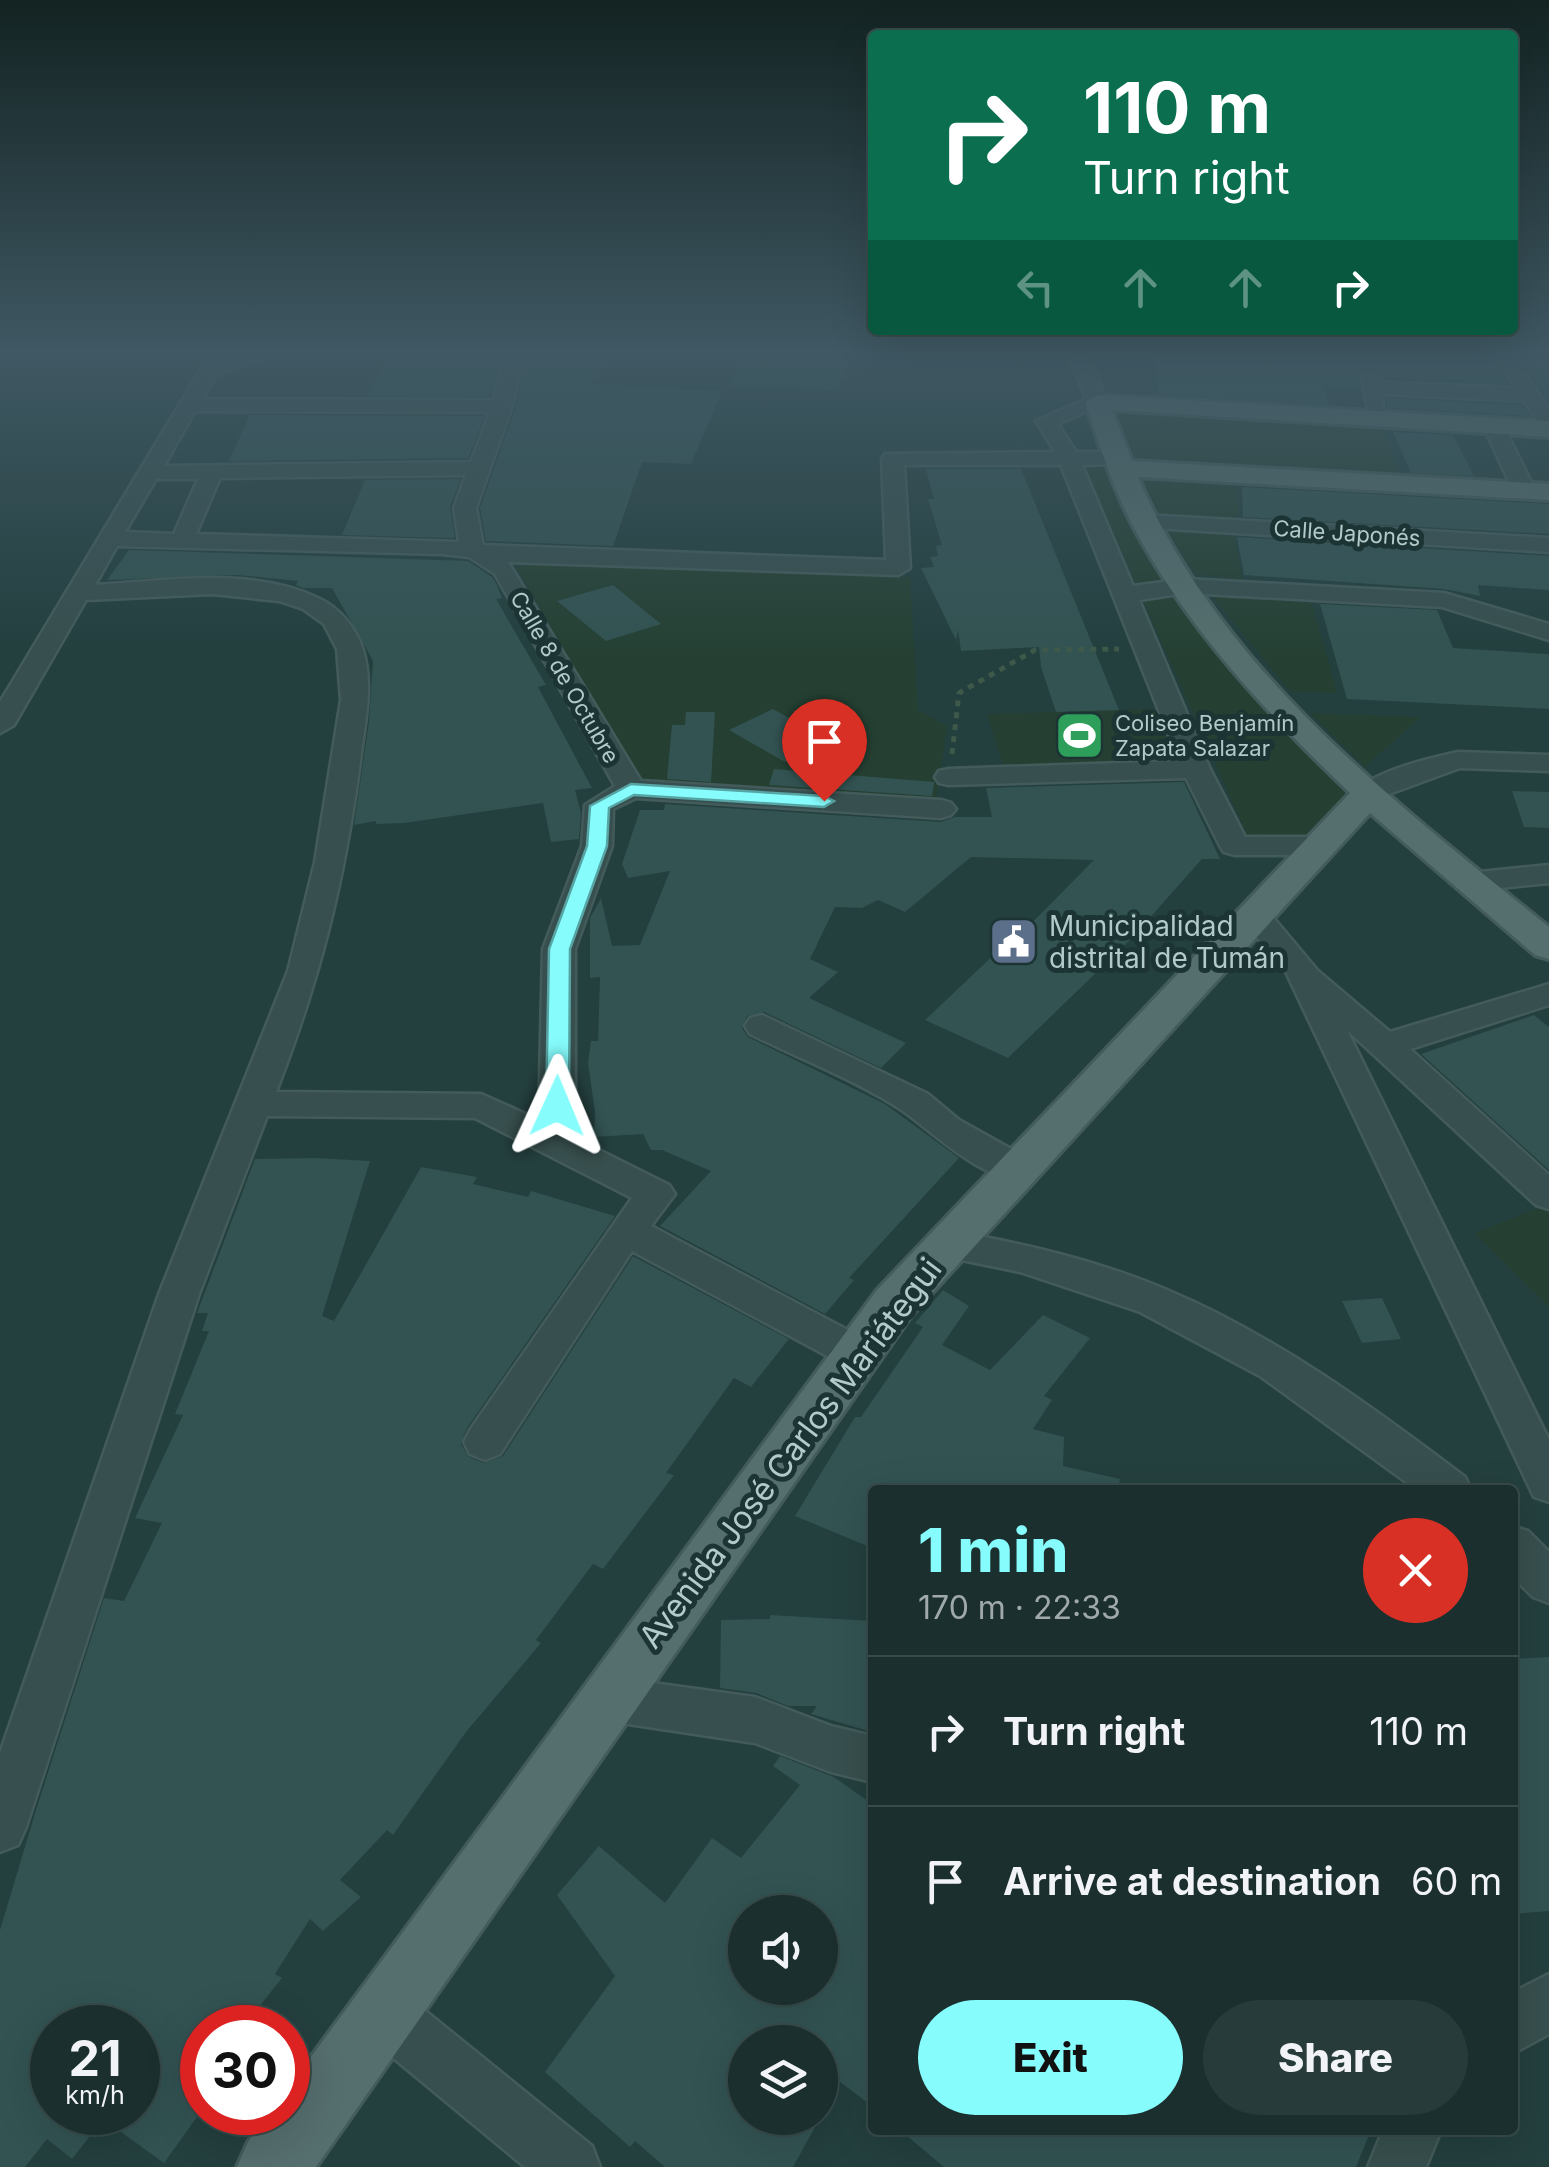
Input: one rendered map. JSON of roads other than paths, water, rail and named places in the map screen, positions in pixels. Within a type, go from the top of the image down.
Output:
[{"type":"main road","points":[[1115,450],[1145,522],[1220,634],[1282,705],[1370,792],[1549,948]]},
{"type":"main road","points":[[1120,463],[1537,491]]},
{"type":"main road","name":"Avenida José Carlos Mariátegui","points":[[273,2167],[894,1303],[1370,792]]},
{"type":"street","points":[[0,725],[160,450]]},
{"type":"street","points":[[472,549],[464,508],[486,450]]},
{"type":"street","points":[[1064,450],[1128,594],[1196,769],[1234,846],[1320,846]]},
{"type":"street","points":[[1509,450],[1537,491]]},
{"type":"street","points":[[110,539],[472,549],[505,555],[898,568],[893,459],[1069,458],[1120,463]]},
{"type":"street","points":[[147,473],[480,468]]},
{"type":"street","points":[[181,542],[212,472]]},
{"type":"street","name":"Calle Japonés","points":[[1145,522],[1549,545]]},
{"type":"street","name":"Calle 8 de Octubre","points":[[472,549],[504,570],[631,789]]},
{"type":"street","points":[[1128,594],[1186,586],[1444,600],[1549,632]]},
{"type":"street","points":[[0,1828],[180,1289],[305,968],[337,828],[354,694],[346,635],[331,616],[310,602],[245,590],[78,593]]},
{"type":"street","points":[[1370,792],[1405,776],[1458,760],[1549,762]]},
{"type":"street","points":[[949,777],[1196,769]]},
{"type":"street","points":[[557,1145],[560,949],[597,846],[599,806],[631,789],[941,809]]},
{"type":"street","points":[[1470,882],[1549,874]]},
{"type":"street","points":[[1255,916],[1301,969],[1549,1196]]},
{"type":"street","points":[[1301,969],[1543,1456]]},
{"type":"street","points":[[1386,1046],[1549,994]]},
{"type":"street","points":[[762,1026],[916,1102],[946,1129],[1016,1168]]},
{"type":"street","points":[[254,1104],[481,1106],[656,1194],[626,1230],[485,1442]]},
{"type":"street","points":[[626,1230],[860,1355]]},
{"type":"street","points":[[946,1244],[1015,1254],[1143,1295],[1220,1331],[1345,1408],[1443,1485]]},
{"type":"street","points":[[1518,1551],[1549,1583]]},
{"type":"street","points":[[608,1700],[756,1720],[831,1749],[868,1758]]},
{"type":"street","points":[[1518,2022],[1549,2002]]},
{"type":"street","points":[[382,2012],[571,2167]]},
{"type":"street","points":[[1397,2167],[1410,2135]]},
{"type":"place","name":"Coliseo Benjamín Zapata Salazar","points":[[1080,736]]},
{"type":"place","name":"Municipalidad distrital de Tumán","points":[[1014,942]]}]
